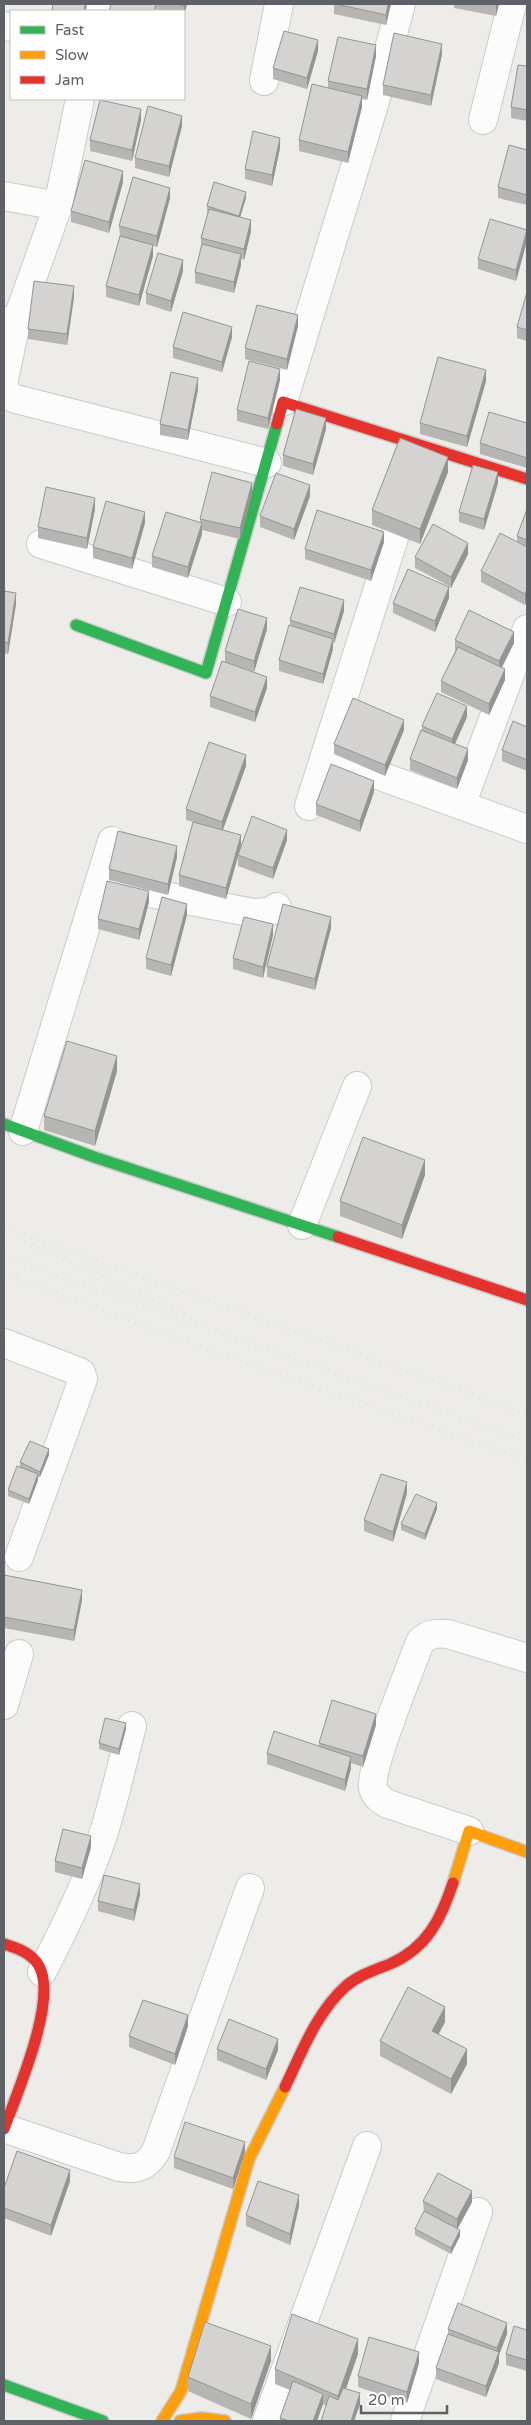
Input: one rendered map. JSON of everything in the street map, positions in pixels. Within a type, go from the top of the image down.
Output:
[{"type":"street","points":[[264,81],[279,4]]},
{"type":"street","points":[[76,625],[206,673],[284,402],[374,105],[401,4]]},
{"type":"street","points":[[483,120],[512,4]]},
{"type":"street","points":[[4,379],[10,322],[58,206],[80,100]]},
{"type":"street","points":[[4,196],[58,206]]},
{"type":"street","points":[[4,387],[9,396],[16,399],[267,463]]},
{"type":"street","points":[[284,402],[527,479]]},
{"type":"street","points":[[309,806],[394,538]]},
{"type":"street","points":[[41,544],[227,602]]},
{"type":"street","points":[[461,805],[527,630]]},
{"type":"street","points":[[325,756],[527,829]]},
{"type":"street","points":[[112,841],[100,883],[13,1128],[527,1300]]},
{"type":"street","points":[[100,883],[254,913],[269,912],[277,907]]},
{"type":"street","points":[[302,1225],[357,1086]]},
{"type":"street","points":[[4,1342],[77,1371],[81,1374],[83,1380],[20,1557]]},
{"type":"street","points":[[527,1658],[448,1634],[436,1633],[427,1635],[420,1642],[376,1764],[373,1788],[378,1798],[388,1804],[527,1852]]},
{"type":"street","points":[[4,1705],[19,1654]]},
{"type":"street","points":[[42,1972],[71,1918],[89,1876],[103,1836],[132,1726]]},
{"type":"street","points":[[162,2421],[181,2391],[249,2159],[321,2014],[335,1996],[356,1980],[405,1957],[421,1946],[434,1930],[469,1831]]},
{"type":"street","points":[[4,1944],[17,1947],[32,1956],[42,1972],[44,1993],[35,2038],[4,2129],[119,2167],[139,2168],[150,2162],[156,2151],[250,1888]]},
{"type":"street","points":[[267,2421],[367,2146]]},
{"type":"street","points":[[405,2421],[478,2212]]},
{"type":"street","points":[[4,2385],[103,2421]]},
{"type":"street","points":[[180,2421],[198,2417],[214,2417],[225,2421]]},
{"type":"building","points":[[53,4],[85,4],[84,10],[52,10]]},
{"type":"building","points":[[111,4],[156,4],[154,10],[109,10]]},
{"type":"building","points":[[336,4],[388,4],[386,15]]},
{"type":"building","points":[[284,31],[318,40],[307,78],[273,68]]},
{"type":"building","points":[[394,33],[442,44],[431,95],[383,85]]},
{"type":"building","points":[[338,37],[376,45],[367,89],[328,81]]},
{"type":"building","points":[[518,65],[527,66],[527,110],[511,107]]},
{"type":"building","points":[[312,84],[362,96],[348,152],[299,140]]},
{"type":"building","points":[[100,100],[141,109],[132,150],[90,140]]},
{"type":"building","points":[[148,106],[182,116],[169,166],[135,158]]},
{"type":"building","points":[[253,131],[280,138],[272,175],[245,169]]},
{"type":"building","points":[[509,145],[527,150],[527,195],[498,187]]},
{"type":"building","points":[[85,160],[123,171],[109,222],[71,211]]},
{"type":"building","points":[[133,177],[170,188],[157,236],[119,226]]},
{"type":"building","points":[[214,182],[246,192],[239,216],[207,206]]},
{"type":"building","points":[[209,209],[251,220],[244,249],[201,238]]},
{"type":"building","points":[[490,219],[527,230],[516,270],[478,259]]},
{"type":"building","points":[[120,236],[153,245],[139,295],[106,286]]},
{"type":"building","points":[[202,244],[241,254],[234,282],[195,272]]},
{"type":"building","points":[[158,253],[183,260],[171,301],[146,293]]},
{"type":"building","points":[[34,281],[74,286],[67,334],[28,329]]},
{"type":"building","points":[[527,292],[527,330],[517,327]]},
{"type":"building","points":[[257,305],[298,315],[287,359],[245,348]]},
{"type":"building","points":[[183,312],[232,327],[222,362],[173,347]]},
{"type":"building","points":[[438,357],[486,370],[467,436],[420,423]]},
{"type":"building","points":[[249,361],[280,369],[268,418],[237,410]]},
{"type":"building","points":[[171,372],[198,378],[188,430],[160,424]]},
{"type":"building","points":[[296,409],[326,418],[313,464],[283,455]]},
{"type":"building","points":[[489,412],[527,423],[527,458],[480,443]]},
{"type":"building","points":[[400,438],[448,457],[420,529],[372,510]]},
{"type":"building","points":[[473,465],[498,472],[484,519],[459,512]]},
{"type":"building","points":[[212,472],[252,483],[240,528],[200,519]]},
{"type":"building","points":[[276,473],[310,485],[294,529],[260,516]]},
{"type":"building","points":[[46,487],[95,498],[87,538],[38,527]]},
{"type":"building","points":[[106,501],[145,512],[132,558],[93,547]]},
{"type":"building","points":[[527,509],[527,540],[517,536]]},
{"type":"building","points":[[317,510],[384,532],[371,570],[305,549]]},
{"type":"building","points":[[166,512],[202,523],[188,567],[152,556]]},
{"type":"building","points":[[433,524],[468,543],[451,577],[415,557]]},
{"type":"building","points":[[500,533],[527,547],[527,589],[525,594],[481,571]]},
{"type":"building","points":[[408,569],[449,587],[435,621],[393,603]]},
{"type":"building","points":[[300,587],[344,600],[334,634],[290,620]]},
{"type":"building","points":[[4,591],[16,593],[8,643],[4,642]]},
{"type":"building","points":[[238,609],[267,618],[254,661],[225,651]]},
{"type":"building","points":[[469,610],[514,632],[499,661],[455,640]]},
{"type":"building","points":[[289,625],[333,639],[323,674],[279,660]]},
{"type":"building","points":[[458,647],[505,669],[489,704],[441,681]]},
{"type":"building","points":[[222,661],[267,677],[255,712],[210,696]]},
{"type":"building","points":[[437,693],[467,706],[452,739],[422,726]]},
{"type":"building","points":[[353,698],[404,720],[385,765],[334,744]]},
{"type":"building","points":[[513,721],[527,727],[527,760],[502,750]]},
{"type":"building","points":[[421,730],[468,749],[457,778],[410,759]]},
{"type":"building","points":[[209,742],[246,755],[222,822],[186,809]]},
{"type":"building","points":[[331,764],[374,781],[360,821],[316,804]]},
{"type":"building","points":[[252,816],[287,830],[273,868],[238,855]]},
{"type":"building","points":[[193,822],[241,835],[226,888],[179,875]]},
{"type":"building","points":[[118,831],[177,846],[168,884],[109,869]]},
{"type":"building","points":[[107,881],[149,891],[139,929],[98,919]]},
{"type":"building","points":[[162,897],[187,904],[171,965],[146,958]]},
{"type":"building","points":[[283,904],[331,917],[315,979],[267,966]]},
{"type":"building","points":[[244,917],[273,924],[263,967],[233,958]]},
{"type":"building","points":[[67,1041],[117,1056],[95,1131],[44,1116]]},
{"type":"building","points":[[363,1137],[425,1160],[402,1225],[340,1201]]},
{"type":"building","points":[[30,1441],[49,1449],[40,1472],[20,1462]]},
{"type":"building","points":[[17,1466],[38,1474],[29,1499],[8,1490]]},
{"type":"building","points":[[381,1474],[407,1482],[393,1532],[364,1520]]},
{"type":"building","points":[[416,1494],[437,1503],[425,1534],[401,1524]]},
{"type":"building","points":[[4,1575],[82,1590],[74,1630],[4,1617]]},
{"type":"building","points":[[332,1700],[376,1714],[363,1756],[319,1743]]},
{"type":"building","points":[[105,1718],[126,1723],[119,1749],[99,1743]]},
{"type":"building","points":[[274,1731],[351,1757],[345,1780],[267,1753]]},
{"type":"building","points":[[63,1829],[91,1836],[82,1868],[55,1861]]},
{"type":"building","points":[[104,1875],[140,1884],[134,1910],[98,1901]]},
{"type":"building","points":[[408,1987],[445,2007],[432,2031],[467,2049],[451,2079],[380,2041]]},
{"type":"building","points":[[143,2000],[188,2015],[175,2054],[129,2036]]},
{"type":"building","points":[[229,2019],[278,2039],[266,2069],[217,2049]]},
{"type":"building","points":[[185,2122],[245,2142],[233,2178],[174,2157]]},
{"type":"building","points":[[17,2151],[70,2170],[51,2225],[4,2208],[4,2188]]},
{"type":"building","points":[[438,2173],[472,2191],[457,2219],[423,2201]]},
{"type":"building","points":[[258,2181],[299,2195],[290,2234],[246,2215]]},
{"type":"building","points":[[424,2211],[460,2230],[451,2248],[415,2229]]},
{"type":"building","points":[[458,2303],[507,2323],[497,2348],[448,2329]]},
{"type":"building","points":[[292,2314],[358,2339],[338,2396],[275,2369]]},
{"type":"building","points":[[205,2322],[271,2346],[251,2404],[188,2377]]},
{"type":"building","points":[[514,2326],[527,2330],[527,2360],[506,2354]]},
{"type":"building","points":[[448,2334],[499,2352],[486,2386],[436,2368]]},
{"type":"building","points":[[369,2337],[419,2352],[407,2392],[358,2376]]},
{"type":"building","points":[[293,2381],[323,2394],[313,2421],[289,2421],[280,2418]]},
{"type":"building","points":[[343,2388],[360,2393],[351,2421],[321,2421],[329,2396],[338,2400]]},
{"type":"railway","points":[[4,1228],[527,1414]]},
{"type":"railway","points":[[25,1242],[192,1317]]},
{"type":"railway","points":[[4,1257],[527,1441]]},
{"type":"railway","points":[[4,1273],[192,1344],[527,1460]]},
{"type":"traffic: fast","points":[[76,625],[206,673],[277,424]]},
{"type":"traffic: fast","points":[[4,1124],[94,1157],[338,1237]]},
{"type":"traffic: fast","points":[[4,2385],[103,2421]]},
{"type":"traffic: slow","points":[[453,1883],[469,1831],[527,1852]]},
{"type":"traffic: slow","points":[[162,2421],[181,2391],[249,2159],[285,2087]]},
{"type":"traffic: slow","points":[[180,2421],[202,2418],[225,2421]]},
{"type":"traffic: jam","points":[[277,424],[283,402],[527,479]]},
{"type":"traffic: jam","points":[[338,1237],[527,1300]]},
{"type":"traffic: jam","points":[[285,2087],[318,2021],[335,1997],[356,1979],[390,1964],[414,1950],[438,1920],[453,1883]]},
{"type":"traffic: jam","points":[[4,1944],[19,1949],[36,1961],[43,1981],[43,2001],[34,2047],[4,2129]]}]
